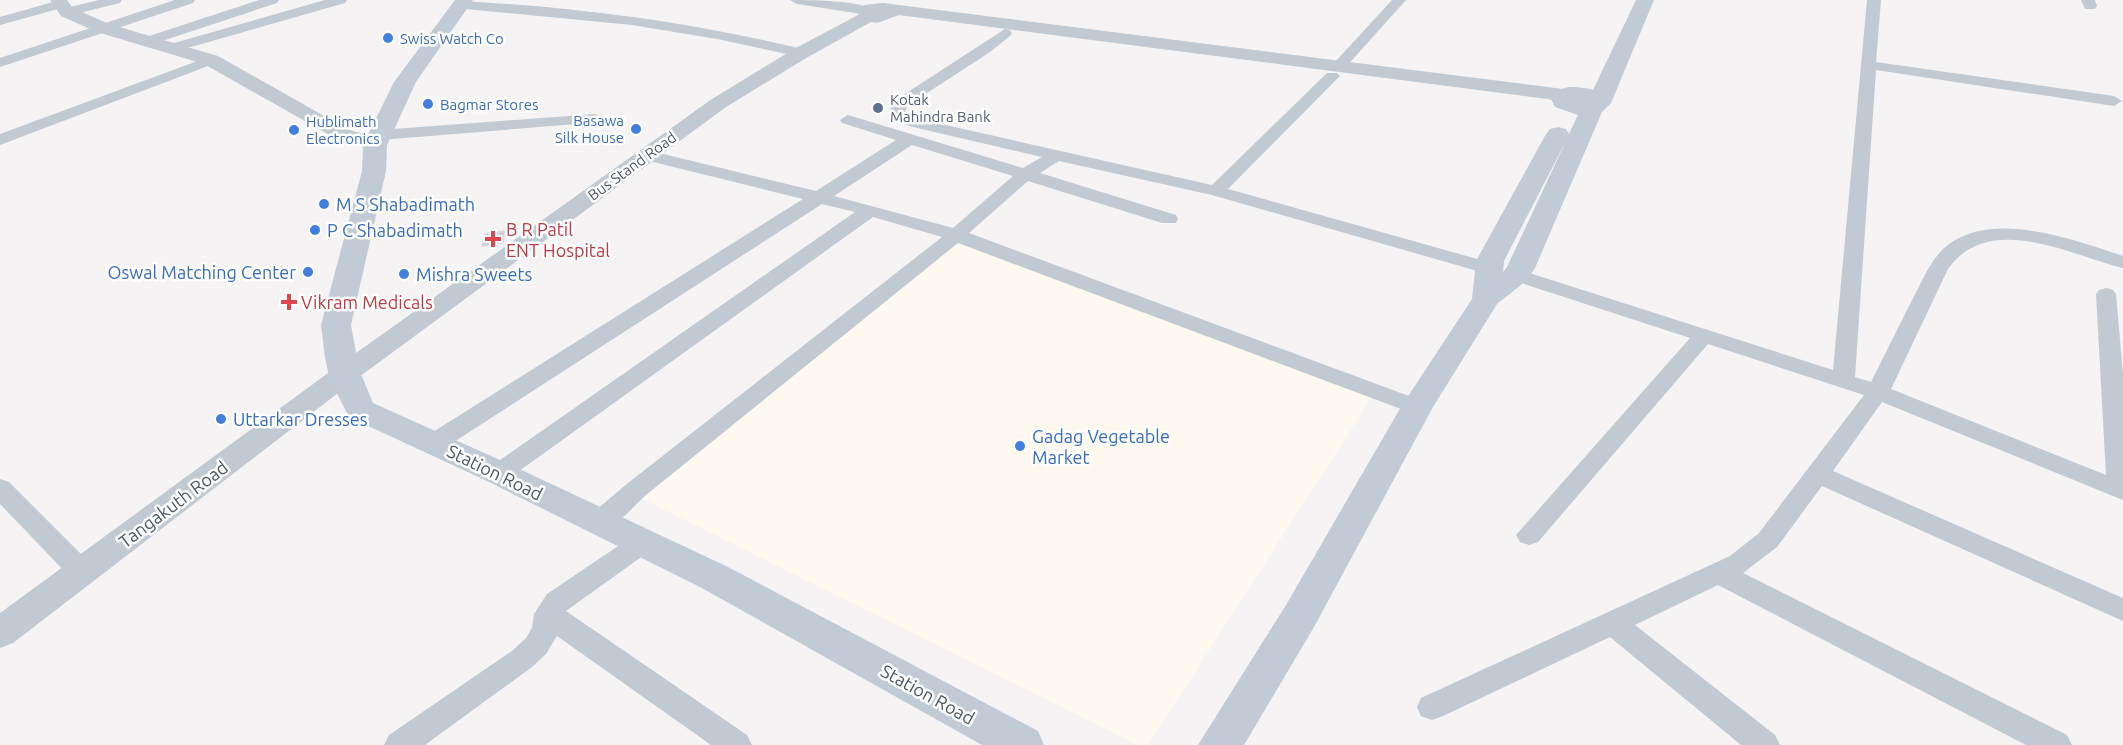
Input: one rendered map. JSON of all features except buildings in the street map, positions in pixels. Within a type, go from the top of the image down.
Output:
[{"type":"main road","points":[[1220,745],[1300,616],[1487,284],[1490,261],[1632,0]]},
{"type":"main road","points":[[1487,284],[1516,275],[1578,101],[1645,0]]},
{"type":"main road","name":"Station Road","points":[[462,2],[405,82],[378,140],[374,171],[336,325],[337,343],[349,392],[361,410],[714,577],[1022,745]]},
{"type":"street","points":[[0,21],[62,5],[115,0]]},
{"type":"street","points":[[0,63],[188,0]]},
{"type":"street","points":[[148,41],[272,0]]},
{"type":"street","points":[[172,48],[340,0]]},
{"type":"street","points":[[797,0],[1578,101]]},
{"type":"street","points":[[1216,191],[1336,70],[1399,0]]},
{"type":"street","points":[[1843,381],[1874,0]]},
{"type":"street","points":[[462,2],[657,23],[724,34],[801,53]]},
{"type":"street","points":[[62,5],[103,28],[211,60],[340,133],[378,140],[595,119]]},
{"type":"street","points":[[882,10],[1005,33],[1336,70]]},
{"type":"street","name":"Bus Stand Road","points":[[345,374],[719,102],[801,53],[882,10]]},
{"type":"street","points":[[1005,33],[985,49],[900,104],[897,112],[903,119],[919,124],[1216,191],[1487,284]]},
{"type":"street","points":[[0,140],[211,60]]},
{"type":"street","points":[[1869,65],[2114,101]]},
{"type":"street","points":[[848,120],[1168,219]]},
{"type":"street","points":[[434,443],[910,139]]},
{"type":"street","points":[[598,523],[637,489],[956,235],[1025,175],[1058,154]]},
{"type":"street","points":[[647,155],[870,210],[956,235],[1417,407]]},
{"type":"street","points":[[498,473],[870,210]]},
{"type":"street","points":[[1432,707],[1740,563],[1768,540],[1878,392],[1938,269],[1950,253],[1963,244],[1987,236],[2006,234],[2049,241],[2123,262]]},
{"type":"street","points":[[1516,275],[1878,392],[2122,490],[2106,294]]},
{"type":"street","points":[[1529,535],[1704,336]]},
{"type":"street","name":"Tangakuth Road","points":[[0,633],[345,374]]},
{"type":"street","points":[[1818,474],[2123,610]]},
{"type":"street","points":[[0,488],[82,572]]},
{"type":"street","points":[[400,745],[522,659],[536,646],[546,630],[548,614],[557,602],[575,587],[642,543]]},
{"type":"street","points":[[1718,573],[2056,745]]},
{"type":"street","points":[[548,614],[736,745]]},
{"type":"street","points":[[1612,622],[1764,745]]},
{"type":"shaded area","name":"Gadag Vegetable Market","points":[[959,241],[1372,397],[1148,745],[1138,745],[637,496]]},
{"type":"place","name":"Swiss Watch Co","points":[[388,38]]},
{"type":"place","name":"Bagmar Stores","points":[[428,104]]},
{"type":"place","name":"Kotak Mahindra Bank","points":[[878,108]]},
{"type":"place","name":"Basawa Silk House","points":[[636,129]]},
{"type":"place","name":"Hublimath Electronics","points":[[294,130]]},
{"type":"place","name":"M S Shabadimath","points":[[324,204]]},
{"type":"place","name":"P C Shabadimath","points":[[315,230]]},
{"type":"place","name":"B R Patil ENT Hospital","points":[[493,239]]},
{"type":"place","name":"Oswal Matching Center","points":[[308,272]]},
{"type":"place","name":"Mishra Sweets","points":[[404,274]]},
{"type":"place","name":"Vikram Medicals","points":[[289,302]]},
{"type":"place","name":"Uttarkar Dresses","points":[[221,419]]},
{"type":"place","name":"Gadag Vegetable Market","points":[[1020,446]]}]
